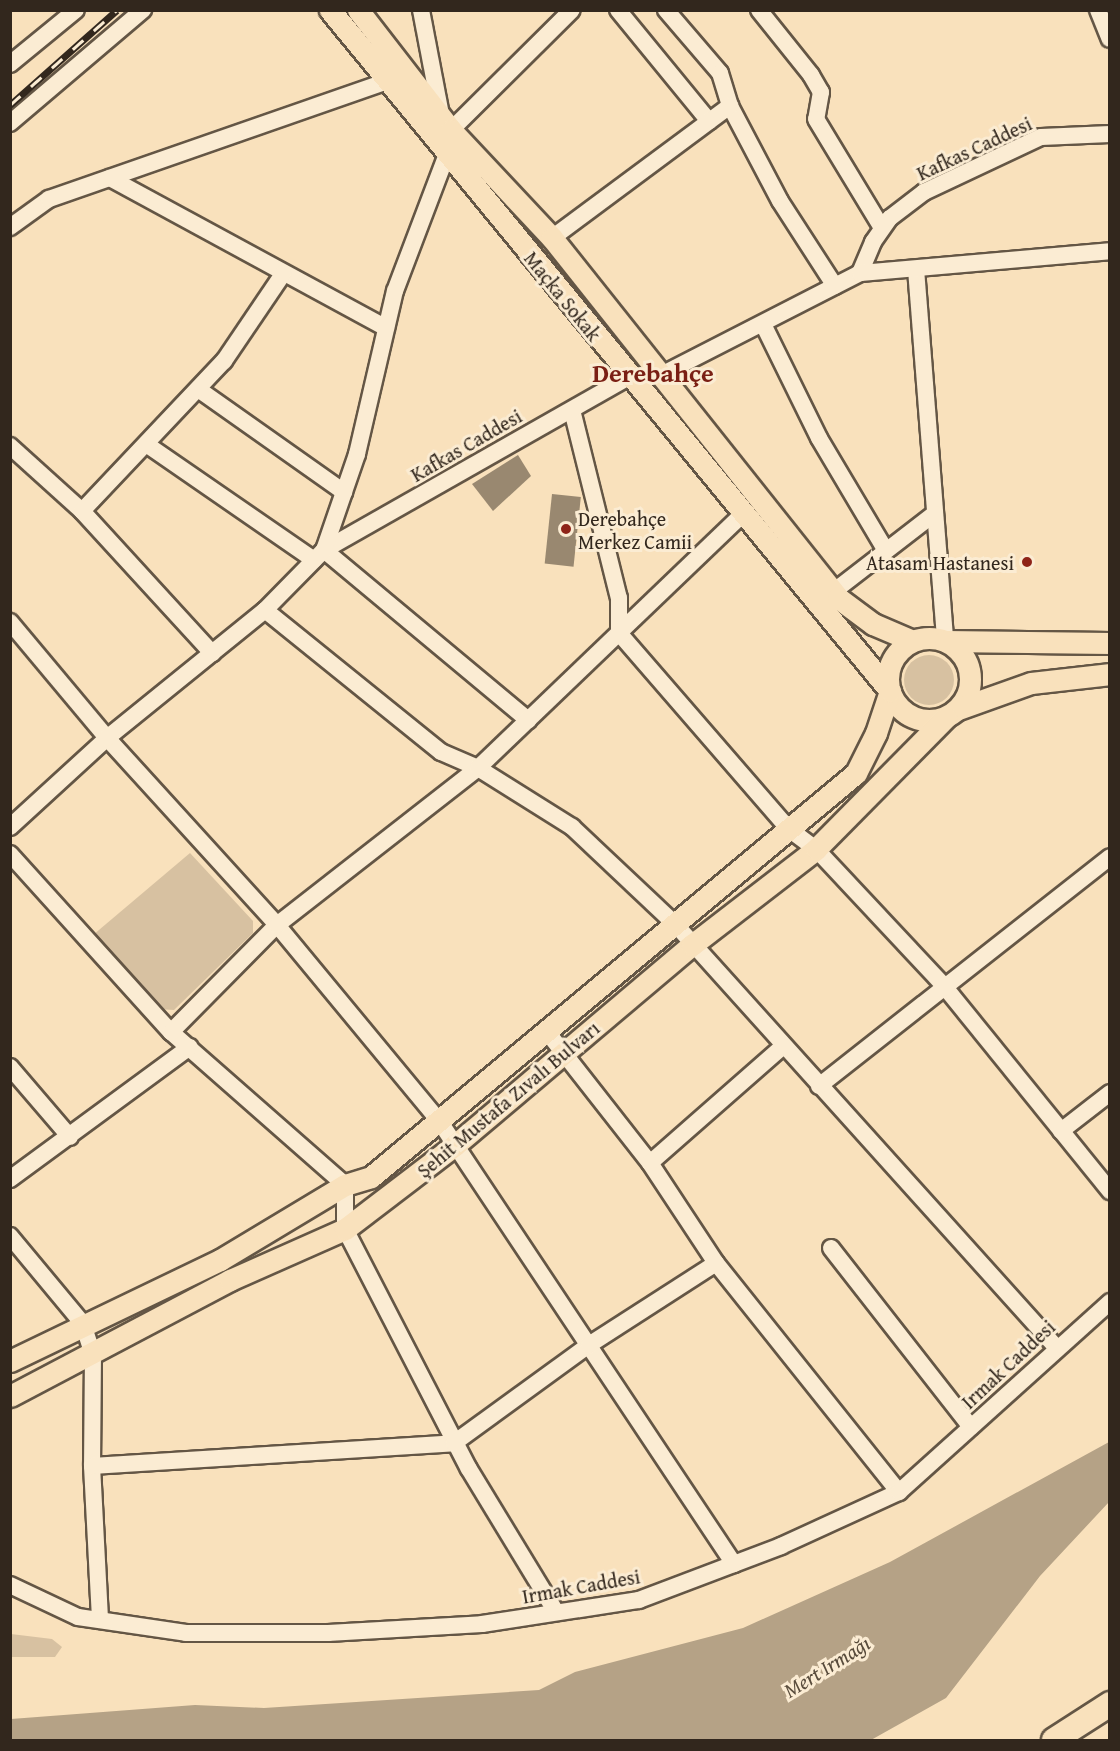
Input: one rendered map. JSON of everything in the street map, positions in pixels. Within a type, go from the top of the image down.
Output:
[{"type":"highway","points":[[1054,1740],[1110,1704]]},
{"type":"main road","name":"Maçka Sokak","points":[[330,10],[742,515],[890,691]]},
{"type":"main road","name":"Maçka Sokak","points":[[358,10],[446,123],[552,238],[833,592],[873,624],[913,641]]},
{"type":"main road","points":[[945,641],[966,658],[971,685],[952,713],[933,721],[912,716],[896,704],[890,691],[890,667],[903,647],[913,641],[945,641],[1110,643]]},
{"type":"main road","name":"Şehit Mustafa Zıvalı Bulvarı","points":[[10,1396],[230,1280],[345,1229],[455,1145],[692,945],[816,849],[952,713],[1031,683],[1110,674]]},
{"type":"main road","name":"Şehit Mustafa Zıvalı Bulvarı","points":[[10,1361],[220,1260],[345,1185],[371,1177],[548,1033],[856,773],[876,733],[890,691]]},
{"type":"street","points":[[10,63],[76,10]]},
{"type":"street","points":[[10,123],[143,10]]},
{"type":"street","points":[[421,10],[446,123],[572,10]]},
{"type":"street","points":[[618,10],[709,121]]},
{"type":"street","points":[[666,10],[720,73],[730,106],[780,201],[836,286]]},
{"type":"street","points":[[759,10],[811,75],[821,92],[816,119],[882,228]]},
{"type":"street","points":[[1098,10],[1110,39]]},
{"type":"street","points":[[10,227],[49,199],[388,81]]},
{"type":"street","points":[[552,238],[730,106]]},
{"type":"street","name":"Kafkas Caddesi","points":[[860,273],[882,228],[924,192],[1041,136],[1110,134]]},
{"type":"street","points":[[13,819],[107,738],[265,610],[319,555],[357,454],[395,291],[447,154]]},
{"type":"street","points":[[110,178],[386,328]]},
{"type":"street","points":[[661,375],[860,273],[1110,251]]},
{"type":"street","points":[[916,269],[945,641]]},
{"type":"street","points":[[82,511],[224,361],[283,274]]},
{"type":"street","points":[[763,324],[819,438],[886,551]]},
{"type":"street","name":"Kafkas Caddesi","points":[[319,555],[629,377]]},
{"type":"street","points":[[198,389],[344,492]]},
{"type":"street","points":[[572,410],[619,598],[619,633],[789,830],[816,849],[944,986],[1110,1191]]},
{"type":"street","points":[[146,444],[319,555],[528,720]]},
{"type":"street","points":[[10,446],[82,511],[212,653]]},
{"type":"street","points":[[833,592],[934,514]]},
{"type":"street","points":[[171,1032],[277,925],[478,768],[742,515]]},
{"type":"street","points":[[265,610],[441,752],[478,768],[572,827],[676,925],[1056,1347]]},
{"type":"street","points":[[10,622],[107,738],[277,925],[440,1122],[735,1564]]},
{"type":"street","points":[[10,854],[171,1032],[345,1185],[345,1229],[454,1443],[556,1612]]},
{"type":"street","points":[[819,1086],[1110,857]]},
{"type":"street","points":[[548,1033],[565,1050],[650,1163],[716,1263],[899,1492]]},
{"type":"street","points":[[650,1163],[783,1046]]},
{"type":"street","points":[[10,1179],[190,1047]]},
{"type":"street","points":[[10,1067],[70,1137]]},
{"type":"street","points":[[1061,1131],[1110,1093]]},
{"type":"street","points":[[10,1236],[83,1324],[93,1354],[92,1466],[100,1620]]},
{"type":"street","points":[[831,1248],[971,1427]]},
{"type":"street","points":[[92,1466],[454,1443],[589,1345],[716,1263]]},
{"type":"street","name":"Irmak Caddesi","points":[[10,1585],[78,1617],[186,1633],[328,1633],[482,1624],[639,1600],[735,1564],[899,1492],[1056,1347],[1110,1302]]},
{"type":"shaded area","points":[[929,655],[938,657],[949,666],[954,680],[952,689],[943,700],[929,705],[920,703],[909,694],[904,680],[906,671],[915,660]]},
{"type":"shaded area","points":[[190,853],[253,921],[253,933],[174,1010],[158,1009],[93,935]]},
{"type":"shaded area","points":[[11,1634],[52,1639],[62,1647],[55,1657],[11,1657]]},
{"type":"water","name":"Mert Irmağı","points":[[1109,1442],[1109,1502],[1040,1576],[946,1698],[871,1740],[11,1740],[11,1719],[195,1705],[264,1708],[539,1690],[575,1672],[743,1628],[890,1562]]},
{"type":"building","points":[[518,455],[531,476],[493,511],[472,484]]},
{"type":"building","name":"Derebahçe Merkez Camii","points":[[552,494],[581,497],[574,567],[545,564]]},
{"type":"railway","points":[[10,105],[117,10]]},
{"type":"place","name":"Derebahçe Merkez Camii","points":[[566,529]]},
{"type":"place","name":"Atasam Hastanesi","points":[[1027,562]]},
{"type":"district","name":"Derebahçe","points":[[653,373]]}]
